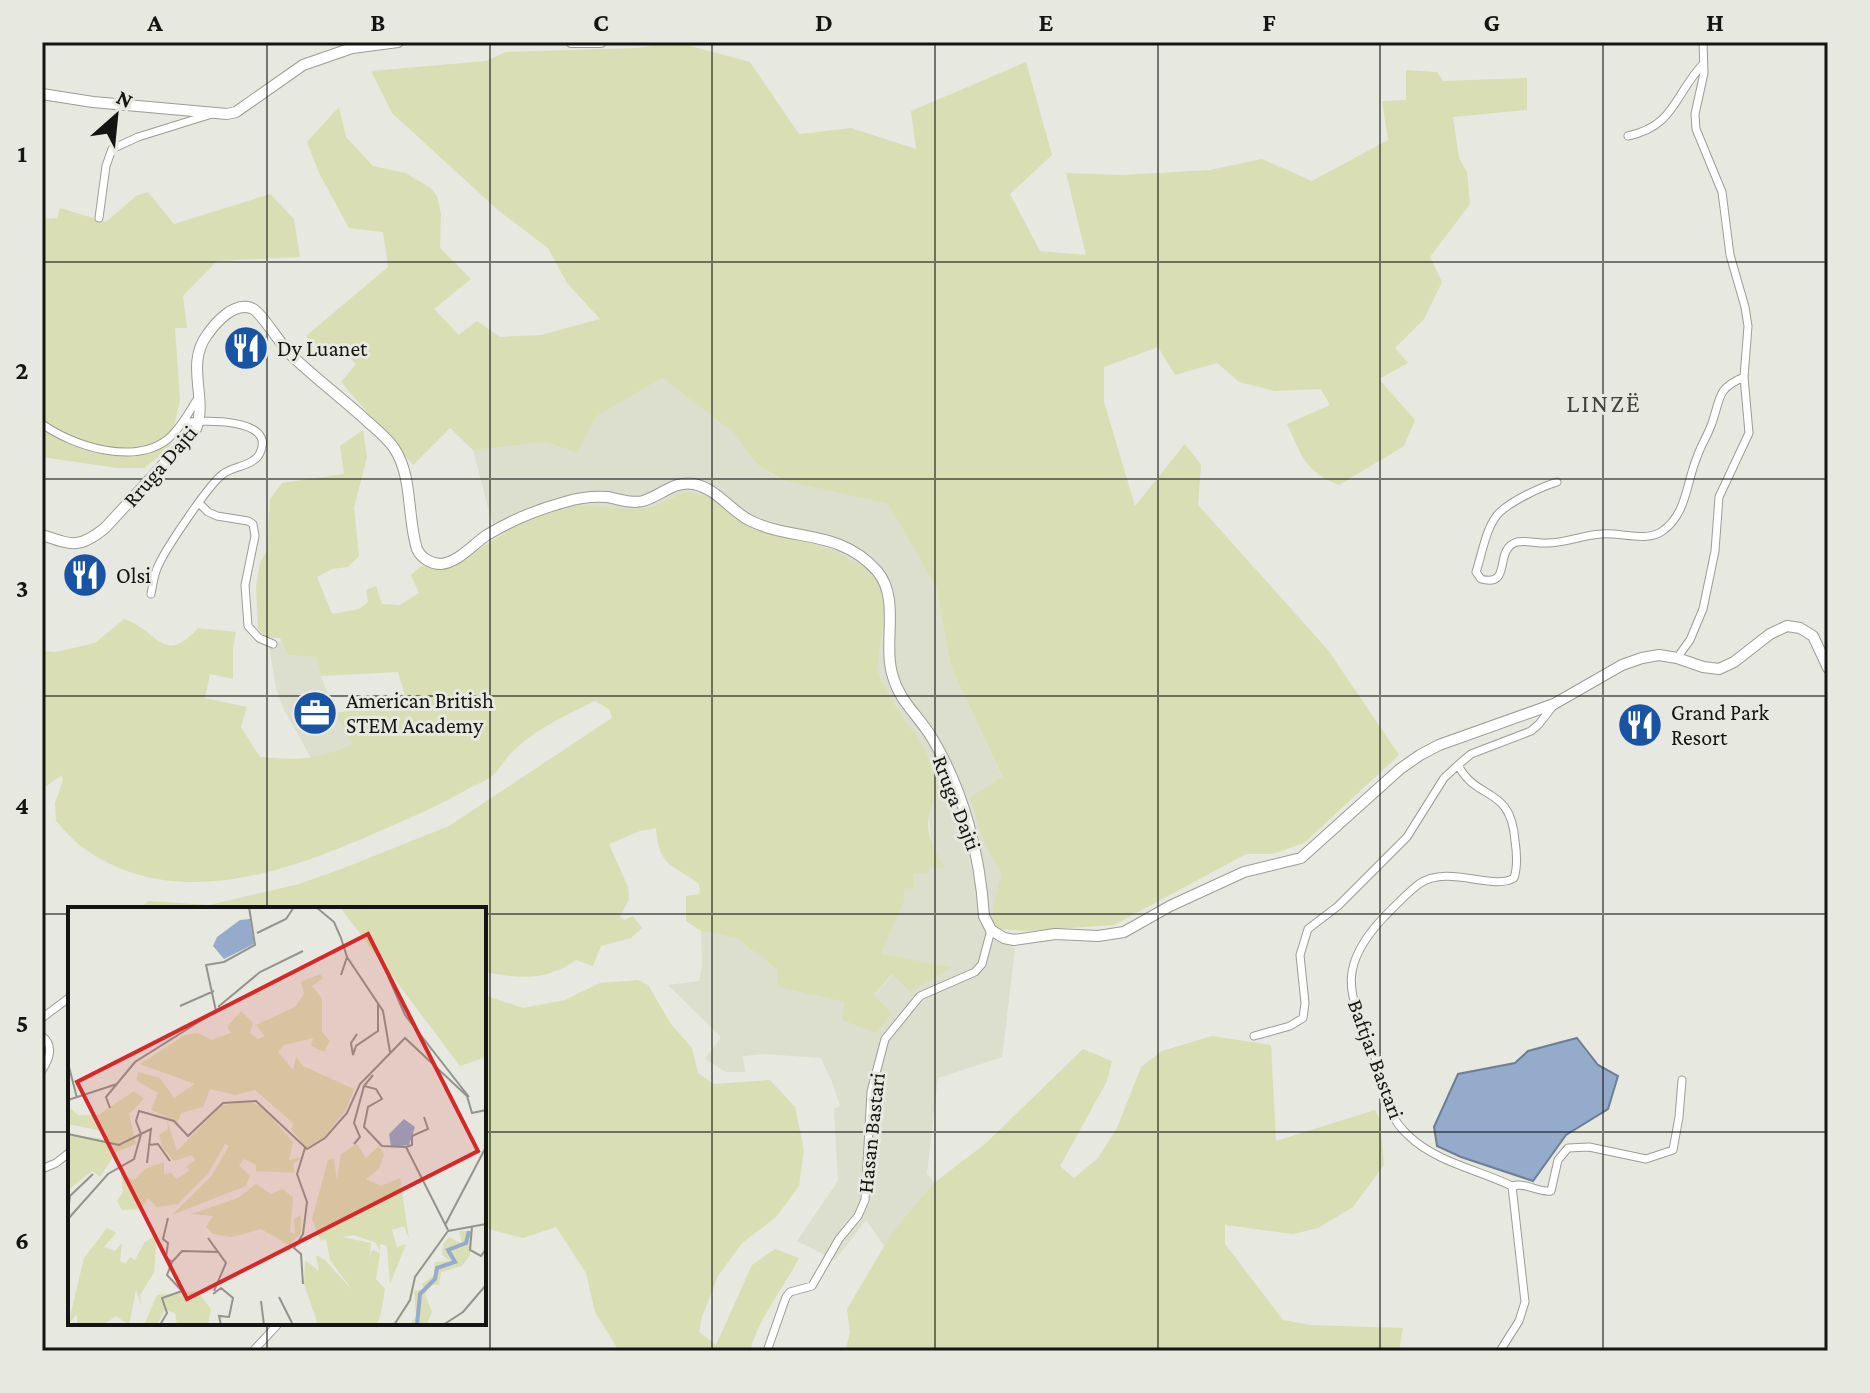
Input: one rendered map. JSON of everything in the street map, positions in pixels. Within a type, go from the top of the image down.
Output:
[{"type":"main road","points":[[42,94],[93,102],[175,107],[214,113],[236,112],[281,78],[318,59],[352,48],[398,42]]},
{"type":"main road","points":[[571,42],[601,42]]},
{"type":"main road","name":"Rruga Dajti","points":[[42,535],[72,544],[91,540],[196,429],[200,420],[195,365],[207,335],[232,311],[243,307],[255,309],[292,356],[338,394],[394,448],[403,468],[417,549],[420,555],[437,564],[452,560],[507,525],[564,502],[593,496],[642,502],[673,486],[690,484],[707,489],[751,521],[765,527],[819,536],[866,561],[883,578],[889,607],[888,655],[900,697],[931,737],[963,805],[980,863],[984,916],[991,930]]},
{"type":"main road","points":[[991,930],[1014,940],[1055,934],[1098,936],[1124,932],[1170,906],[1244,872],[1301,858],[1400,769],[1420,755],[1439,745],[1554,704],[1622,665],[1659,655],[1719,669],[1787,626],[1800,628],[1813,636],[1828,668]]},
{"type":"street","points":[[1677,658],[1690,640],[1703,609],[1715,551],[1719,497],[1749,433],[1744,377],[1748,326],[1745,307],[1730,255],[1722,192],[1696,129],[1695,114],[1703,81],[1703,42]]},
{"type":"street","points":[[1628,136],[1651,130],[1659,124],[1703,64]]},
{"type":"street","points":[[99,218],[106,166],[112,149],[138,137],[214,113]]},
{"type":"street","points":[[1557,482],[1499,513],[1490,528],[1476,572],[1481,579],[1492,581],[1498,578],[1504,555],[1518,541],[1547,543],[1604,533],[1648,536],[1658,534],[1672,524],[1682,507],[1696,459],[1712,425],[1717,400],[1724,388],[1744,377]]},
{"type":"street","points":[[42,424],[86,445],[121,452],[146,451],[167,440],[183,423],[199,397]]},
{"type":"street","points":[[151,594],[158,564],[222,474],[253,461],[261,447],[256,432],[247,425],[200,420],[183,423]]},
{"type":"street","points":[[200,504],[208,512],[253,524],[255,536],[245,585],[248,626],[259,638],[273,644]]},
{"type":"street","points":[[1254,1036],[1290,1026],[1303,1018],[1305,1003],[1300,955],[1308,929],[1338,906],[1407,837],[1444,778],[1471,754],[1531,731],[1554,704]]},
{"type":"street","name":"Baftjar Bastari","points":[[1458,765],[1463,776],[1501,802],[1510,812],[1517,860],[1514,878],[1504,882],[1446,876],[1420,883],[1360,945],[1353,964],[1351,985],[1393,1121],[1425,1149],[1512,1186]]},
{"type":"street","name":"Hasan Bastari","points":[[767,1351],[786,1297],[790,1292],[812,1286],[839,1239],[862,1210],[871,1092],[885,1039],[920,996],[975,972],[982,964],[991,930]]},
{"type":"street","points":[[42,1018],[68,998]]},
{"type":"street","points":[[42,1036],[48,1041],[50,1051],[42,1070]]},
{"type":"street","points":[[1500,1351],[1519,1321],[1525,1302],[1512,1186],[1520,1184],[1551,1191],[1561,1154],[1574,1147],[1646,1159],[1670,1152],[1679,1117],[1682,1080]]},
{"type":"street","points":[[42,1169],[68,1154]]},
{"type":"street","points":[[253,1351],[277,1325]]},
{"type":"shaded area","points":[[662,378],[732,430],[759,466],[773,475],[785,481],[888,504],[936,587],[951,666],[1002,778],[986,847],[1003,874],[993,904],[992,922],[1015,950],[1002,1057],[938,1078],[927,1173],[934,1183],[884,1246],[866,1220],[835,1260],[797,1241],[838,1181],[834,1109],[840,1106],[821,1058],[765,1054],[743,1056],[745,1072],[726,1072],[705,1059],[721,1037],[668,985],[699,981],[701,931],[736,938],[777,969],[779,987],[845,1002],[874,996],[893,974],[951,967],[881,954],[903,901],[904,887],[915,888],[913,873],[929,868],[946,868],[931,845],[925,749],[891,699],[877,671],[885,609],[874,577],[833,550],[758,528],[740,520],[705,495],[684,492],[652,507],[626,509],[581,505],[540,515],[500,535],[491,519],[473,450],[546,442],[577,453],[597,416]]},
{"type":"shaded area","points":[[281,641],[288,655],[317,657],[335,713],[352,744],[323,757],[311,758],[276,689],[269,645]]},
{"type":"green space","points":[[676,42],[750,62],[799,134],[851,128],[916,149],[911,111],[1026,62],[1052,155],[1010,194],[1040,251],[1086,255],[1066,173],[1122,175],[1210,170],[1262,159],[1312,181],[1388,140],[1382,101],[1406,100],[1406,70],[1437,72],[1443,81],[1527,78],[1527,110],[1453,117],[1459,158],[1467,172],[1470,204],[1430,257],[1442,282],[1424,319],[1395,348],[1408,363],[1379,379],[1415,420],[1404,446],[1339,485],[1311,468],[1287,424],[1330,405],[1321,389],[1275,391],[1239,382],[1217,363],[1175,375],[1158,347],[1104,367],[1104,402],[1135,506],[1185,444],[1201,465],[1198,505],[1328,650],[1399,755],[1304,843],[1272,854],[1246,854],[1114,925],[1027,931],[999,929],[992,922],[993,904],[1002,874],[986,847],[970,798],[1002,777],[951,666],[936,587],[888,504],[785,481],[759,466],[731,430],[662,378],[597,416],[577,453],[546,442],[473,450],[450,428],[413,465],[341,382],[356,364],[338,346],[325,357],[306,336],[388,267],[383,232],[349,228],[319,173],[307,142],[339,107],[346,137],[373,166],[405,173],[431,188],[437,196],[441,214],[440,248],[471,279],[434,309],[459,335],[477,321],[500,337],[541,335],[600,319],[567,283],[548,248],[499,211],[392,113],[371,71],[486,61],[506,52],[637,48]]},
{"type":"green space","points":[[148,192],[174,224],[270,194],[294,219],[300,257],[217,261],[183,296],[187,328],[175,328],[180,401],[169,449],[144,468],[117,468],[42,457],[42,219],[57,218],[60,208],[106,222],[136,196]]},
{"type":"green space","points":[[363,430],[367,457],[354,508],[359,556],[348,567],[332,569],[317,577],[332,614],[359,609],[368,602],[366,590],[376,586],[382,604],[400,605],[419,593],[411,575],[421,566],[450,568],[515,526],[540,515],[581,505],[626,509],[652,507],[684,492],[705,495],[740,520],[833,550],[860,565],[882,588],[885,609],[877,671],[891,699],[925,749],[939,792],[930,813],[929,832],[946,868],[930,868],[927,874],[913,873],[915,889],[904,888],[904,901],[881,954],[952,967],[911,992],[892,974],[874,995],[892,1014],[876,1033],[842,1020],[845,1002],[778,987],[777,969],[736,938],[701,931],[686,921],[686,896],[700,894],[699,884],[664,858],[656,828],[609,844],[628,887],[629,899],[620,917],[625,920],[633,916],[642,928],[631,938],[601,946],[593,966],[576,960],[542,975],[520,977],[486,972],[486,907],[142,907],[148,901],[209,905],[299,884],[449,826],[612,718],[609,709],[595,701],[541,729],[512,752],[490,777],[438,805],[314,858],[236,879],[196,882],[157,879],[119,868],[72,838],[56,821],[55,803],[62,775],[42,789],[42,651],[56,652],[95,643],[124,619],[168,645],[176,645],[198,628],[236,632],[233,679],[210,674],[205,698],[247,707],[241,727],[260,757],[307,758],[339,750],[352,744],[335,713],[407,702],[398,672],[321,676],[317,657],[288,655],[280,638],[265,637],[258,628],[256,587],[260,563],[267,550],[270,499],[282,483],[344,474],[340,446]]},
{"type":"green space","points":[[638,980],[648,985],[671,1024],[692,1048],[698,1073],[714,1084],[770,1080],[795,1107],[804,1150],[799,1186],[776,1217],[742,1243],[718,1276],[699,1332],[716,1345],[752,1265],[775,1249],[799,1258],[765,1315],[750,1351],[619,1351],[595,1312],[586,1273],[556,1227],[523,1238],[486,1229],[486,996],[523,1008],[565,1000],[600,983]]},
{"type":"green space","points":[[1212,1036],[1271,1045],[1276,1141],[1375,1110],[1380,1120],[1384,1165],[1353,1207],[1318,1228],[1293,1234],[1225,1225],[1225,1244],[1283,1320],[1311,1325],[1403,1328],[1399,1351],[845,1351],[850,1333],[847,1309],[892,1233],[934,1183],[985,1144],[1083,1049],[1112,1061],[1107,1081],[1060,1166],[1074,1178],[1098,1158],[1117,1128],[1141,1067],[1162,1051]]},
{"type":"water","points":[[1577,1038],[1598,1065],[1618,1076],[1608,1109],[1566,1135],[1533,1181],[1437,1146],[1434,1127],[1458,1074],[1515,1063],[1528,1051]]},
{"type":"place","name":"Dy Luanet","points":[[246,348]]},
{"type":"place","name":"Olsi","points":[[85,575]]},
{"type":"place","name":"American British STEM Academy","points":[[315,713]]},
{"type":"place","name":"Grand Park Resort","points":[[1640,725]]},
{"type":"district","name":"LINZË","points":[[1604,403]]}]
